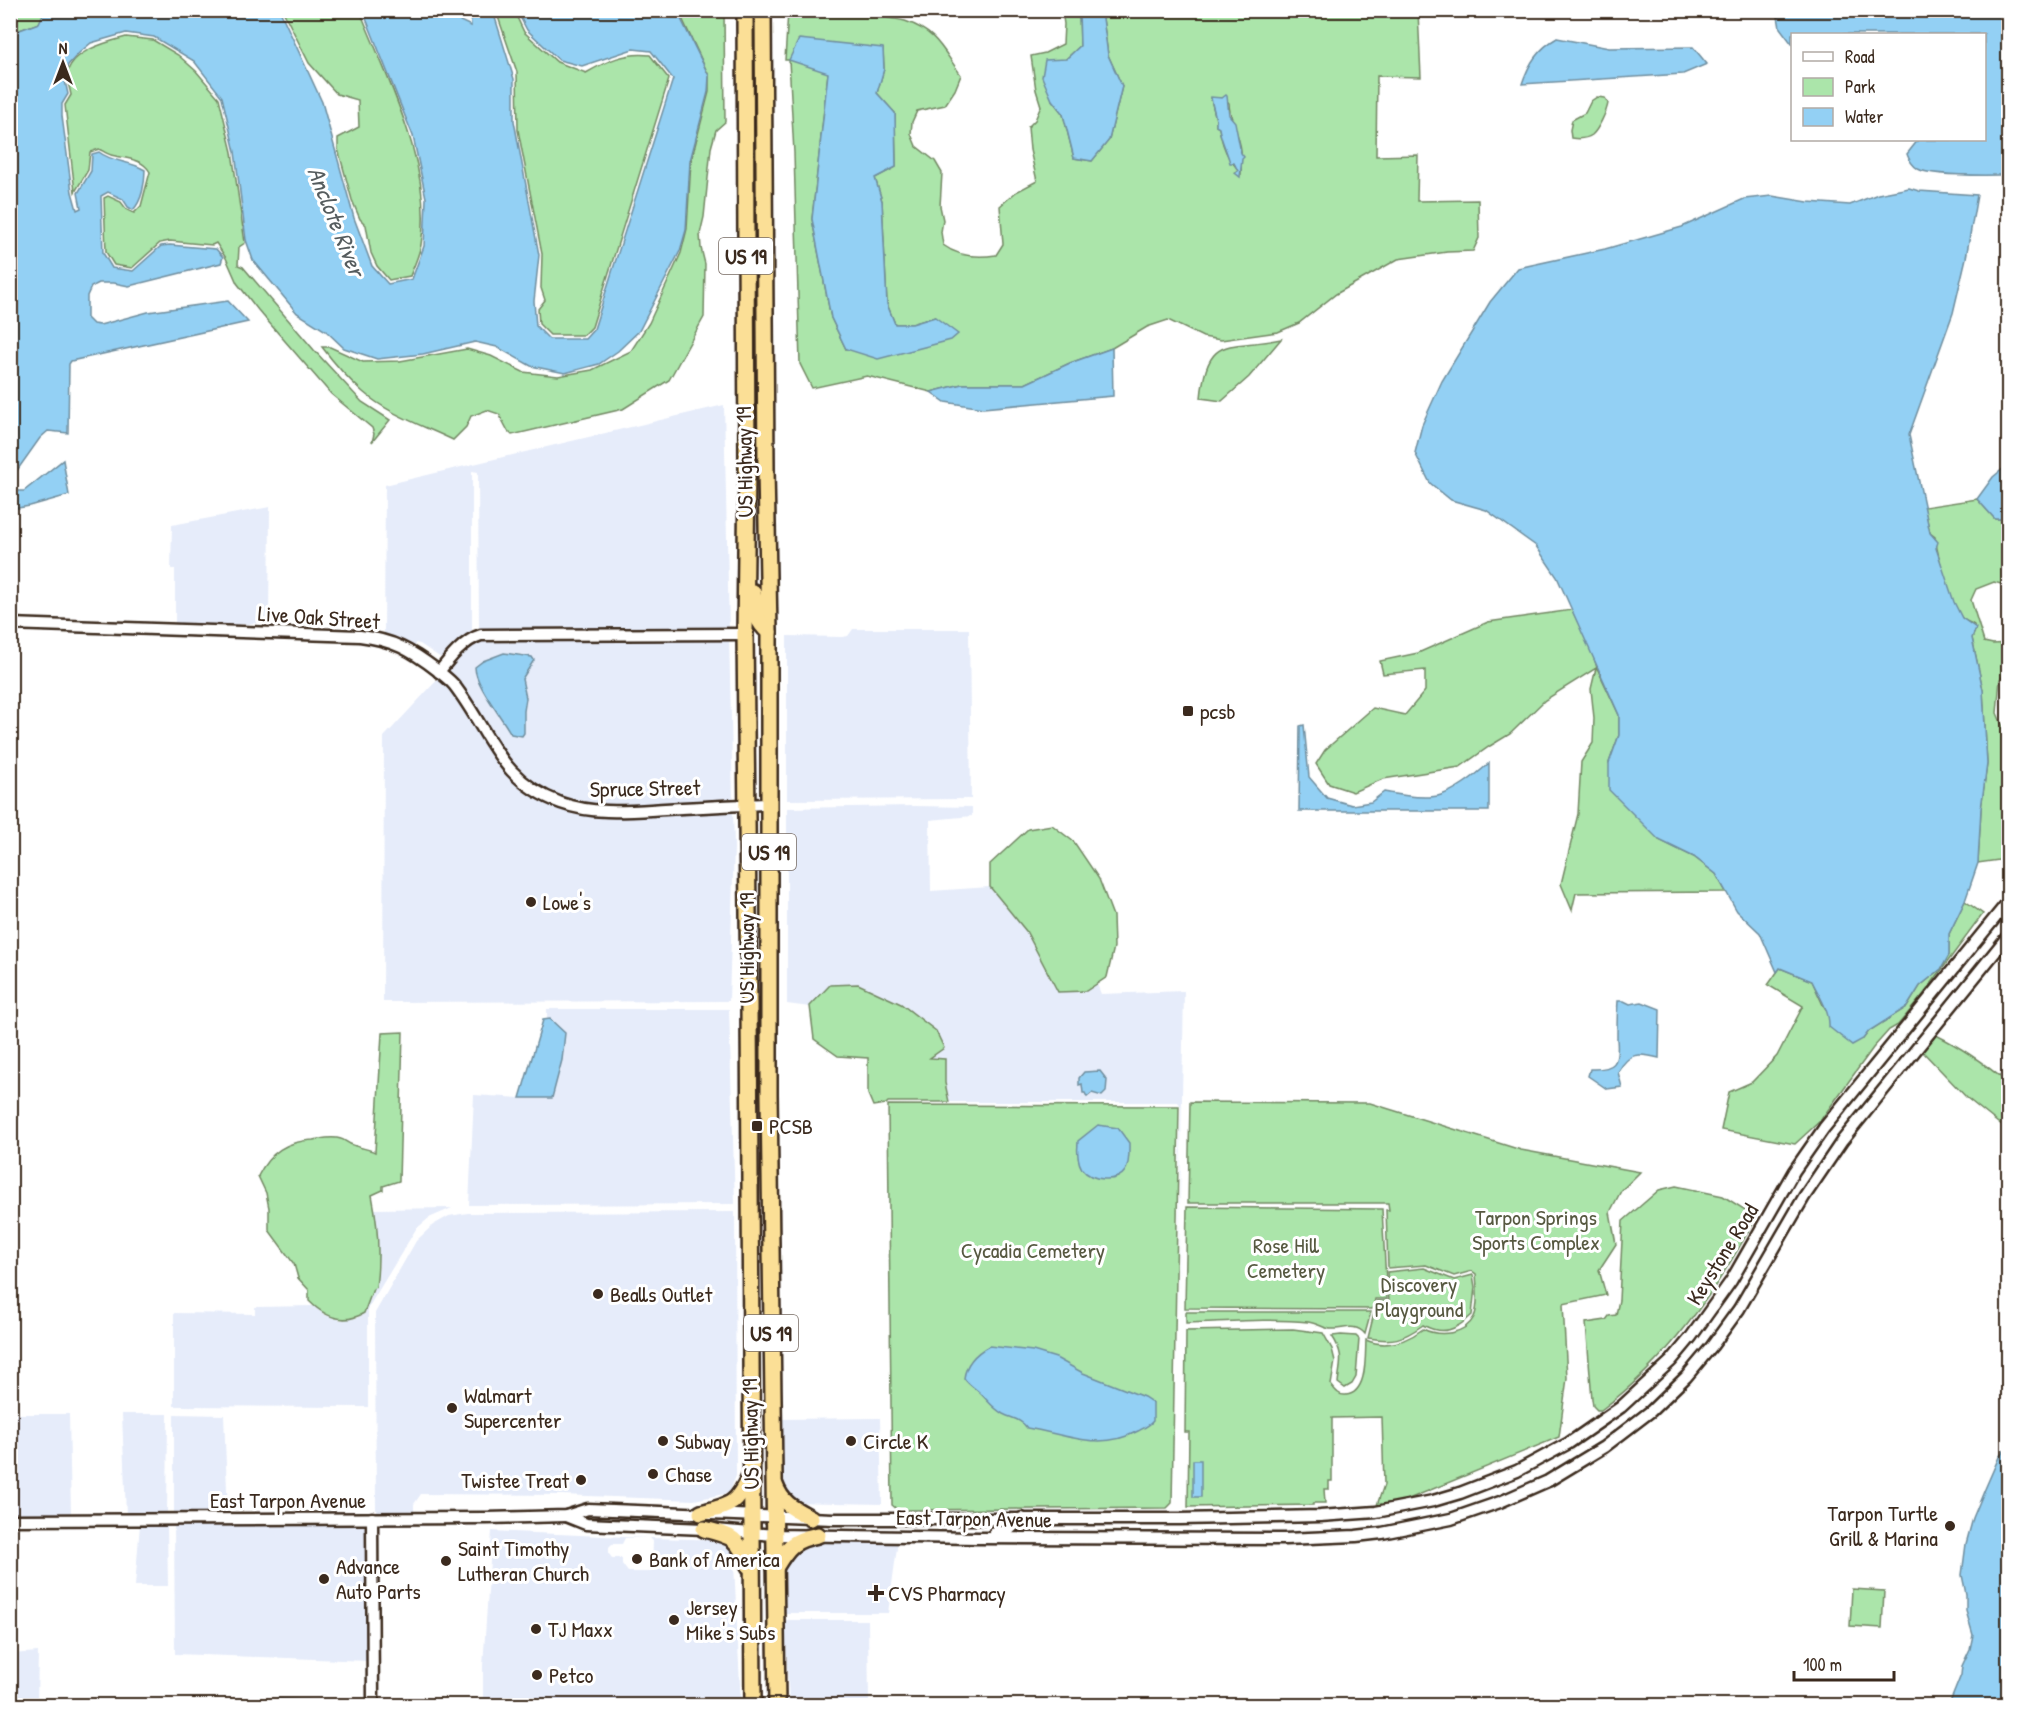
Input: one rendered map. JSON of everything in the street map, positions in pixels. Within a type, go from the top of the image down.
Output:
[{"type":"highway","name":"US Highway 19","points":[[745,10],[745,634],[753,1706]]},
{"type":"highway","name":"US Highway 19","points":[[763,10],[769,632],[769,1094],[777,1706]]},
{"type":"highway","points":[[746,547],[757,618],[769,632]]},
{"type":"highway","points":[[749,941],[757,969],[759,991],[764,1002],[769,1005]]},
{"type":"highway","points":[[749,1005],[755,1012],[760,1025],[769,1094]]},
{"type":"highway","points":[[701,1513],[727,1507],[735,1501],[751,1473]]},
{"type":"highway","points":[[773,1481],[779,1496],[787,1506],[811,1518]]},
{"type":"highway","points":[[704,1529],[732,1538],[742,1549],[752,1573]]},
{"type":"highway","points":[[774,1571],[791,1544],[803,1538],[818,1535]]},
{"type":"main road","name":"Live Oak Street","points":[[10,624],[364,636],[404,647],[439,672]]},
{"type":"main road","points":[[439,672],[457,652],[475,637],[481,635],[745,634]]},
{"type":"main road","name":"Spruce Street","points":[[439,672],[462,696],[485,735],[512,773],[532,788],[561,803],[593,810],[622,811],[769,804]]},
{"type":"main road","name":"Keystone Road","points":[[1380,1511],[1460,1493],[1516,1472],[1594,1427],[1647,1384],[1691,1337],[1712,1310],[1794,1171],[1824,1128],[2008,902]]},
{"type":"main road","name":"Keystone Road","points":[[1382,1533],[1451,1519],[1533,1488],[1604,1447],[1664,1399],[1707,1352],[1739,1309],[1804,1197],[1842,1141],[2008,936]]},
{"type":"main road","name":"East Tarpon Avenue","points":[[10,1520],[566,1516],[588,1509],[811,1518],[1250,1518],[1348,1515],[1380,1511]]},
{"type":"main road","name":"East Tarpon Avenue","points":[[566,1516],[586,1524],[704,1529],[774,1535],[1274,1539],[1382,1533]]},
{"type":"main road","points":[[372,1518],[373,1706]]},
{"type":"main road","points":[[958,1538],[969,1532],[1007,1532],[1022,1518]]},
{"type":"shaded area","points":[[724,405],[729,630],[479,632],[478,472],[472,471],[472,635],[444,660],[420,644],[415,643],[415,648],[384,636],[385,485]]},
{"type":"shaded area","points":[[270,507],[269,622],[208,627],[175,626],[175,569],[171,569],[172,525]]},
{"type":"shaded area","points":[[853,629],[969,629],[971,799],[787,800],[787,636],[843,637],[848,636]]},
{"type":"shaded area","points":[[729,637],[733,801],[623,807],[593,806],[562,799],[546,791],[515,771],[444,671],[459,655],[479,640]],"holes":[[[504,653],[521,654],[534,660],[522,679],[526,698],[524,733],[511,734],[475,673],[483,661]]]},
{"type":"shaded area","points":[[439,678],[449,686],[500,764],[561,807],[733,809],[729,1001],[383,1002],[384,737]]},
{"type":"shaded area","points":[[972,807],[972,816],[930,820],[931,891],[990,887],[1026,931],[1058,992],[1086,991],[1097,984],[1101,994],[1184,991],[1177,1365],[1181,1106],[1178,1102],[949,1102],[945,1083],[945,1060],[930,1058],[943,1048],[936,1031],[901,1004],[858,984],[830,985],[810,1007],[787,1004],[787,808]]},
{"type":"shaded area","points":[[547,1009],[729,1009],[735,1204],[469,1205],[474,1095],[520,1098],[552,1097],[551,1020],[547,1019]]},
{"type":"shaded area","points":[[452,1208],[429,1218],[416,1229],[368,1308],[368,1407],[174,1406],[174,1313],[255,1314],[255,1307],[314,1306],[325,1315],[341,1320],[357,1318],[364,1313],[379,1267],[374,1209]]},
{"type":"shaded area","points":[[735,1212],[736,1476],[729,1493],[694,1500],[561,1495],[421,1494],[414,1504],[414,1511],[376,1512],[375,1313],[416,1241],[433,1225],[449,1216],[468,1213]]},
{"type":"shaded area","points":[[10,1414],[69,1414],[71,1514],[15,1513],[11,1516]]},
{"type":"shaded area","points":[[122,1414],[168,1414],[167,1516],[126,1515]]},
{"type":"shaded area","points":[[174,1414],[224,1415],[228,1515],[174,1516]]},
{"type":"shaded area","points":[[880,1418],[882,1504],[789,1502],[778,1479],[778,1419]]},
{"type":"shaded area","points":[[366,1522],[369,1527],[369,1661],[175,1654],[174,1523]]},
{"type":"shaded area","points":[[140,1524],[167,1524],[168,1586],[135,1586]]},
{"type":"shaded area","points":[[492,1531],[647,1538],[625,1538],[622,1544],[612,1544],[609,1547],[609,1554],[612,1558],[622,1558],[622,1564],[628,1572],[649,1572],[652,1569],[653,1541],[650,1538],[730,1540],[733,1544],[741,1705],[483,1706],[483,1666]]},
{"type":"shaded area","points":[[817,1539],[898,1541],[888,1613],[785,1613],[783,1567],[800,1544]]},
{"type":"shaded area","points":[[785,1620],[868,1620],[869,1705],[789,1705]]},
{"type":"shaded area","points":[[38,1652],[37,1705],[11,1705],[11,1654]]},
{"type":"green space","points":[[705,10],[724,11],[725,122],[716,130],[711,148],[704,217],[700,234],[705,264],[704,317],[669,380],[623,409],[512,435],[499,414],[487,410],[471,416],[466,427],[453,440],[395,413],[357,387],[322,347],[330,347],[363,362],[400,361],[467,349],[491,356],[523,372],[558,376],[592,370],[631,351],[649,323],[681,253],[687,229],[691,161],[709,92],[709,76],[681,16]]},
{"type":"green space","points":[[11,11],[45,11],[39,23],[17,31],[11,37]]},
{"type":"green space","points":[[283,11],[360,11],[406,125],[421,186],[423,216],[421,245],[410,276],[389,280],[377,266],[371,253],[366,225],[360,219],[352,200],[338,149],[338,138],[359,127],[358,100],[337,94],[309,63]]},
{"type":"green space","points":[[496,11],[514,11],[524,32],[557,62],[586,73],[617,58],[641,54],[650,55],[669,79],[592,327],[584,335],[550,335],[539,324],[538,309],[545,300],[541,288],[542,254],[518,130],[517,72]]},
{"type":"green space","points":[[788,11],[874,11],[885,17],[916,25],[932,36],[961,75],[945,105],[917,111],[912,122],[911,134],[916,146],[935,161],[942,173],[940,206],[943,220],[941,232],[943,245],[962,254],[989,256],[996,255],[1003,244],[1000,206],[1016,192],[1037,181],[1030,150],[1028,127],[1035,120],[1041,106],[1031,56],[1045,53],[1063,44],[1062,11],[1079,11],[1080,46],[1066,59],[1052,100],[1063,114],[1074,158],[1092,161],[1109,140],[1122,86],[1108,55],[1102,11],[1418,11],[1421,77],[1377,76],[1376,156],[1418,155],[1417,201],[1478,200],[1479,238],[1473,251],[1398,259],[1336,294],[1299,323],[1278,332],[1221,340],[1203,337],[1168,320],[1147,327],[1112,348],[1070,363],[1025,384],[962,384],[931,392],[867,376],[812,388],[800,364],[794,153],[789,60],[785,60]],"holes":[[[799,40],[883,49],[884,69],[877,93],[895,113],[896,167],[875,178],[882,201],[887,304],[895,324],[912,324],[935,317],[846,349],[831,318],[812,219],[828,73]],[[1211,98],[1224,98],[1229,103],[1241,150],[1241,174],[1236,172],[1238,171],[1224,147],[1219,128],[1216,126]]]},
{"type":"green space","points":[[126,37],[153,40],[178,55],[196,71],[219,98],[232,152],[245,243],[239,247],[238,265],[243,267],[362,402],[390,420],[372,442],[374,434],[372,428],[331,394],[258,310],[237,283],[226,258],[216,243],[212,245],[170,241],[160,243],[132,268],[114,265],[106,252],[104,198],[108,196],[121,202],[127,210],[134,213],[141,206],[150,172],[143,164],[128,158],[110,155],[99,149],[90,152],[88,170],[75,192],[65,105],[71,95],[67,75],[75,60],[82,54],[100,45]]},
{"type":"green space","points":[[1597,97],[1605,98],[1608,103],[1597,129],[1587,137],[1571,138],[1572,120],[1585,113],[1591,101]]},
{"type":"green space","points":[[1281,339],[1249,377],[1222,401],[1201,398],[1209,362],[1216,353],[1235,345]]},
{"type":"green space","points":[[1977,499],[1995,519],[2008,519],[2008,586],[1994,582],[1976,589],[1971,600],[1984,642],[2008,643],[2008,672],[2000,679],[1997,713],[2008,739],[2008,856],[2006,859],[1978,863],[1981,809],[1987,764],[1983,690],[1972,638],[1975,631],[1974,625],[1962,618],[1953,602],[1935,537],[1930,533],[1924,507]]},
{"type":"green space","points":[[1572,610],[1619,715],[1619,735],[1609,763],[1659,840],[1694,857],[1716,874],[1726,892],[1576,893],[1572,910],[1561,884],[1578,814],[1581,762],[1593,743],[1594,718],[1591,689],[1596,668],[1545,700],[1510,734],[1460,767],[1383,779],[1353,792],[1329,784],[1316,764],[1325,750],[1373,708],[1405,715],[1425,691],[1425,670],[1383,674],[1380,661],[1418,653],[1488,622]]},
{"type":"green space","points":[[1052,825],[1074,842],[1099,879],[1113,916],[1114,947],[1107,977],[1086,991],[1058,992],[1026,931],[990,887],[990,864],[1028,829]]},
{"type":"green space","points":[[1965,901],[1983,914],[1923,995],[1898,1025],[1889,1030],[1873,1048],[1820,1121],[1795,1144],[1721,1130],[1729,1092],[1752,1082],[1777,1056],[1803,1006],[1768,985],[1780,968],[1812,981],[1830,1015],[1863,1039],[1869,1031],[1907,1007],[1920,986],[1941,969],[1949,955],[1949,934]]},
{"type":"green space","points":[[858,984],[901,1004],[936,1031],[944,1048],[930,1058],[945,1059],[945,1083],[949,1102],[888,1102],[873,1106],[868,1094],[868,1058],[838,1056],[814,1039],[810,1006],[830,985]]},
{"type":"green space","points":[[403,1032],[399,1181],[383,1186],[383,1190],[372,1195],[378,1241],[376,1287],[373,1289],[364,1313],[357,1317],[335,1318],[309,1301],[309,1290],[298,1278],[294,1264],[269,1230],[266,1193],[258,1176],[268,1160],[280,1149],[304,1141],[337,1138],[375,1152],[382,1033]]},
{"type":"green space","points":[[1936,1035],[1974,1057],[2008,1083],[2008,1131],[1967,1098],[1922,1051]]},
{"type":"green space","name":"Tarpon Springs Sports Complex","points":[[1190,1102],[1370,1103],[1521,1150],[1640,1172],[1621,1191],[1610,1212],[1616,1244],[1599,1270],[1606,1295],[1563,1304],[1567,1378],[1559,1437],[1394,1505],[1376,1508],[1384,1485],[1382,1417],[1332,1418],[1332,1481],[1329,1481],[1329,1489],[1324,1489],[1325,1503],[1188,1507],[1189,1432],[1185,1432],[1186,1331],[1293,1329],[1323,1333],[1332,1349],[1335,1361],[1331,1385],[1339,1394],[1346,1395],[1353,1393],[1362,1381],[1366,1340],[1389,1344],[1410,1337],[1423,1329],[1436,1333],[1458,1331],[1470,1323],[1477,1308],[1476,1274],[1472,1271],[1454,1276],[1426,1265],[1388,1268],[1386,1210],[1389,1210],[1388,1203],[1188,1203]]},
{"type":"green space","name":"Cycadia Cemetery","points":[[888,1105],[1179,1106],[1172,1503],[1167,1508],[898,1510],[892,1505]]},
{"type":"green space","points":[[1676,1186],[1723,1196],[1755,1216],[1753,1223],[1705,1300],[1668,1348],[1625,1391],[1601,1410],[1597,1410],[1593,1406],[1592,1399],[1586,1323],[1606,1320],[1609,1316],[1616,1315],[1619,1300],[1623,1221],[1659,1190]]},
{"type":"green space","name":"Rose Hill Cemetery","points":[[1187,1207],[1382,1209],[1387,1299],[1375,1299],[1373,1309],[1185,1308]]},
{"type":"green space","name":"Discovery Playground","points":[[1424,1268],[1454,1280],[1473,1275],[1475,1287],[1472,1315],[1449,1330],[1437,1330],[1423,1325],[1397,1339],[1368,1338],[1377,1301],[1389,1301],[1387,1272]]},
{"type":"green space","points":[[1186,1312],[1371,1312],[1365,1334],[1353,1327],[1330,1329],[1311,1323],[1293,1321],[1186,1323]]},
{"type":"green space","points":[[1332,1336],[1356,1336],[1359,1339],[1356,1377],[1352,1384],[1345,1388],[1338,1383],[1340,1354]]},
{"type":"green space","points":[[1852,1589],[1884,1591],[1882,1628],[1850,1626]]},
{"type":"water","name":"Anclote River","points":[[45,10],[280,11],[322,102],[354,218],[372,266],[388,284],[412,279],[424,246],[426,198],[413,136],[363,11],[451,11],[460,21],[471,26],[470,11],[493,11],[514,79],[514,121],[539,255],[534,301],[536,326],[549,339],[585,339],[594,329],[673,79],[651,51],[633,49],[582,66],[559,60],[527,30],[517,11],[677,11],[709,76],[708,92],[690,161],[686,230],[680,251],[639,331],[618,351],[599,364],[565,373],[531,366],[497,347],[475,342],[423,354],[377,359],[344,348],[326,331],[297,313],[253,260],[246,240],[235,152],[222,97],[194,61],[154,37],[126,33],[91,43],[68,65],[64,76],[68,94],[62,104],[62,116],[72,192],[77,210],[81,208],[78,193],[91,171],[92,154],[99,152],[104,156],[145,170],[139,202],[133,210],[123,199],[108,192],[101,196],[103,253],[112,268],[133,271],[161,246],[170,245],[216,249],[223,257],[221,263],[129,286],[99,283],[91,287],[87,296],[87,318],[93,324],[100,325],[148,312],[228,301],[248,322],[71,361],[69,364],[68,433],[48,431],[40,438],[11,479],[11,37],[17,31],[39,23]]},
{"type":"water","points":[[1079,11],[1102,11],[1108,55],[1122,86],[1109,140],[1092,161],[1074,158],[1063,114],[1052,100],[1042,77],[1045,60],[1066,59],[1080,46]]},
{"type":"water","points":[[1777,11],[2008,11],[2008,175],[1925,172],[1914,166],[1907,154],[1917,141],[1986,141],[1986,33],[1791,33],[1791,43],[1780,28]]},
{"type":"water","points":[[1557,38],[1609,48],[1693,47],[1707,64],[1683,74],[1522,84],[1535,57]]},
{"type":"water","points":[[799,39],[883,48],[884,69],[877,93],[895,113],[896,167],[875,178],[882,201],[887,304],[895,324],[912,324],[935,317],[958,334],[951,340],[878,359],[846,349],[831,318],[812,219],[828,73],[789,60]]},
{"type":"water","points":[[1226,95],[1229,115],[1235,122],[1241,153],[1244,157],[1240,177],[1235,173],[1238,171],[1234,163],[1230,163],[1219,128],[1216,126],[1211,97],[1222,98]]},
{"type":"water","points":[[1909,188],[1919,191],[1977,195],[1953,313],[1909,435],[1930,533],[1938,542],[1936,548],[1954,602],[1962,618],[1976,628],[1972,638],[1983,690],[1987,764],[1981,809],[1978,863],[1965,901],[1949,934],[1949,955],[1941,969],[1920,986],[1907,1007],[1869,1031],[1863,1039],[1852,1045],[1829,1027],[1826,1009],[1812,981],[1780,968],[1777,972],[1760,933],[1737,911],[1716,874],[1694,857],[1659,840],[1609,790],[1609,763],[1619,735],[1619,715],[1557,577],[1536,546],[1486,510],[1451,500],[1430,483],[1415,453],[1422,425],[1442,381],[1490,302],[1518,268],[1605,249],[1682,227],[1744,199],[1772,196],[1808,202],[1850,205],[1878,194]]},
{"type":"water","points":[[1112,348],[1113,396],[983,408],[945,402],[931,392],[962,384],[1025,384],[1070,363]]},
{"type":"water","points":[[63,460],[69,495],[11,509],[11,484],[14,491],[24,491]]},
{"type":"water","points":[[2004,468],[2008,468],[2008,519],[1995,519],[1977,499],[1993,477]]},
{"type":"water","points":[[504,653],[532,657],[534,660],[522,679],[526,698],[522,736],[511,734],[484,692],[476,674],[475,667],[483,661]]},
{"type":"water","points":[[1304,725],[1309,777],[1327,798],[1352,805],[1371,802],[1384,792],[1428,797],[1441,795],[1473,777],[1489,763],[1489,811],[1299,811],[1300,726]]},
{"type":"water","points":[[1618,1001],[1630,1004],[1642,1002],[1660,1009],[1659,1058],[1645,1055],[1630,1057],[1618,1072],[1622,1087],[1607,1089],[1588,1076],[1590,1069],[1605,1068],[1614,1063],[1616,1059]]},
{"type":"water","points":[[550,1019],[565,1033],[562,1060],[552,1098],[520,1098],[543,1020]]},
{"type":"water","points":[[1100,1071],[1107,1080],[1106,1092],[1102,1096],[1092,1093],[1087,1097],[1083,1093],[1082,1084],[1079,1085],[1079,1078],[1084,1072]]},
{"type":"water","points":[[1098,1125],[1118,1128],[1129,1143],[1127,1168],[1121,1175],[1110,1179],[1091,1176],[1082,1169],[1079,1163],[1078,1141]]},
{"type":"water","points":[[989,1346],[1033,1351],[1056,1358],[1083,1373],[1144,1397],[1153,1403],[1153,1421],[1148,1426],[1124,1437],[1096,1441],[1027,1428],[996,1409],[964,1378],[972,1359]]},
{"type":"water","points":[[2008,1446],[2008,1705],[1949,1705],[1973,1635],[1966,1611],[1966,1594],[1962,1575],[1966,1544],[1973,1518],[1985,1489],[1999,1457]]},
{"type":"water","points":[[1193,1460],[1201,1460],[1201,1497],[1193,1497]]},
{"type":"water","points":[[278,1699],[308,1700],[324,1705],[278,1705]]},
{"type":"place","name":"pcsb","points":[[1188,711]]},
{"type":"place","name":"Lowe's","points":[[531,902]]},
{"type":"place","name":"PCSB","points":[[757,1126]]},
{"type":"place","name":"Bealls Outlet","points":[[598,1294]]},
{"type":"place","name":"Walmart Supercenter","points":[[452,1408]]},
{"type":"place","name":"Subway","points":[[663,1441]]},
{"type":"place","name":"Circle K","points":[[851,1441]]},
{"type":"place","name":"Chase","points":[[653,1474]]},
{"type":"place","name":"Twistee Treat","points":[[581,1480]]},
{"type":"place","name":"Tarpon Turtle Grill & Marina","points":[[1950,1526]]},
{"type":"place","name":"Bank of America","points":[[637,1559]]},
{"type":"place","name":"Saint Timothy Lutheran Church","points":[[446,1561]]},
{"type":"place","name":"Advance Auto Parts","points":[[324,1579]]},
{"type":"place","name":"CVS Pharmacy","points":[[876,1593]]},
{"type":"place","name":"Jersey Mike's Subs","points":[[674,1620]]},
{"type":"place","name":"TJ Maxx","points":[[536,1629]]},
{"type":"place","name":"Petco","points":[[537,1675]]}]
